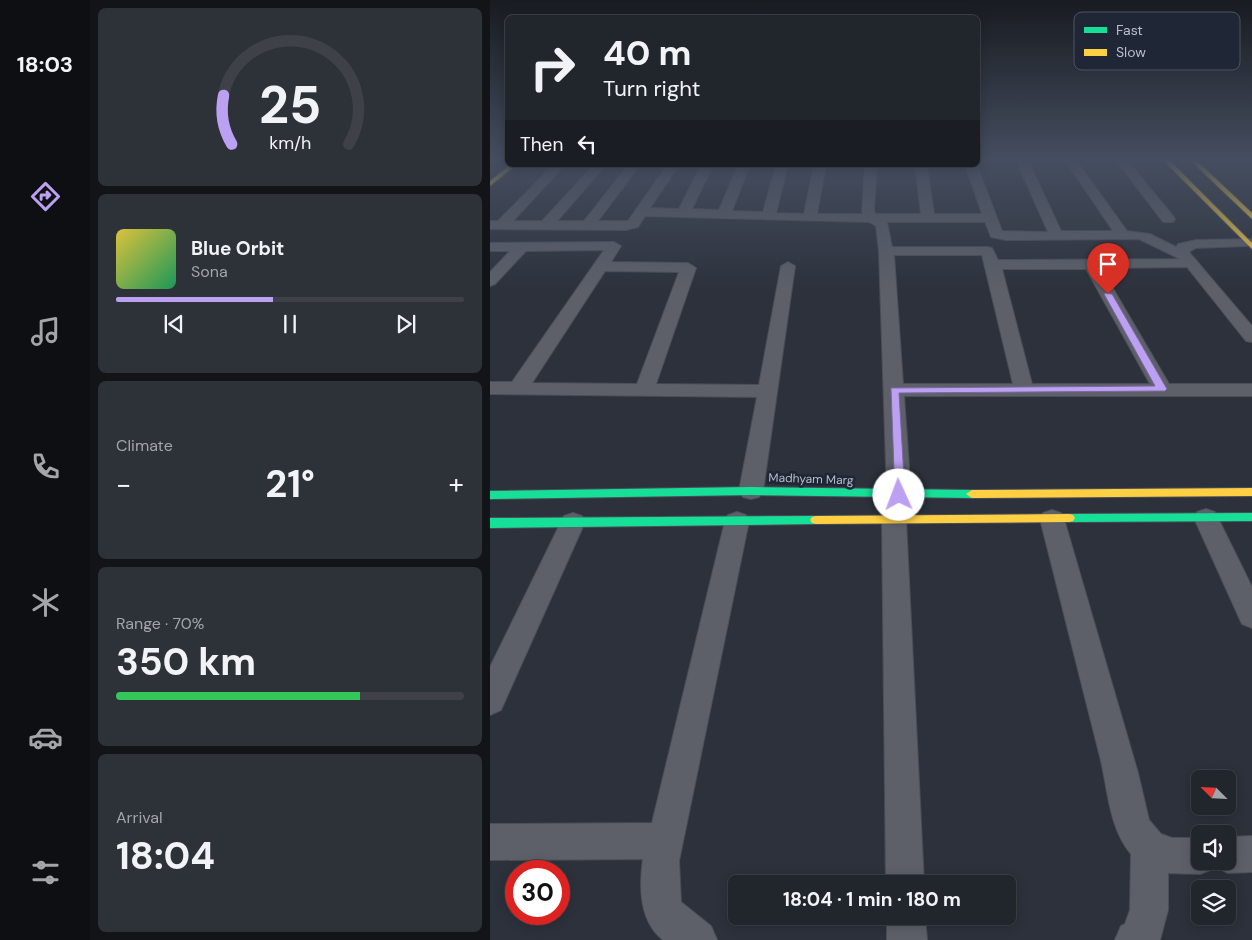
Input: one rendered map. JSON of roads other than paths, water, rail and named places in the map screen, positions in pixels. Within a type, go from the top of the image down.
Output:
[{"type":"street","points":[[496,225],[518,204]]},
{"type":"street","points":[[546,225],[565,204]]},
{"type":"street","points":[[588,225],[604,204]]},
{"type":"street","points":[[496,225],[630,225],[647,204]]},
{"type":"street","points":[[684,213],[688,204]]},
{"type":"street","points":[[724,214],[728,204]]},
{"type":"street","points":[[769,215],[772,204]]},
{"type":"street","points":[[810,218],[813,204]]},
{"type":"street","points":[[869,204],[868,212],[873,219],[882,224],[886,251],[894,390],[905,875]]},
{"type":"street","points":[[926,204],[928,219]]},
{"type":"street","points":[[984,204],[994,232],[1000,236],[1123,235],[1151,238],[1163,249],[1185,258],[1252,337]]},
{"type":"street","points":[[1042,204],[1056,236]]},
{"type":"street","points":[[1101,204],[1123,235]]},
{"type":"street","points":[[1156,204],[1168,219]]},
{"type":"street","points":[[1210,204],[1250,244]]},
{"type":"street","points":[[1240,204],[1250,213]]},
{"type":"street","points":[[642,212],[769,215],[810,218],[989,218]]},
{"type":"street","points":[[1185,258],[1183,247],[1196,244],[1250,244]]},
{"type":"street","points":[[490,281],[524,246]]},
{"type":"street","points":[[490,247],[614,246],[519,387]]},
{"type":"street","points":[[886,251],[986,251],[992,265],[1024,390]]},
{"type":"street","points":[[992,265],[1090,263],[1185,258]]},
{"type":"street","points":[[1090,263],[1162,389]]},
{"type":"street","points":[[600,266],[688,268],[645,388]]},
{"type":"street","points":[[751,491],[769,391],[788,266]]},
{"type":"street","points":[[490,388],[645,388],[769,391]]},
{"type":"street","points":[[894,390],[1252,390]]},
{"type":"street","name":"Madhyam Marg","points":[[490,495],[751,491],[896,507],[1052,519],[1252,517]]},
{"type":"street","name":"Madhyam Marg","points":[[490,523],[737,521],[896,507],[1252,492]]},
{"type":"street","points":[[1206,518],[1252,616]]},
{"type":"street","points":[[1052,519],[1121,773],[1133,829],[1149,847],[1172,856],[1191,856]]},
{"type":"street","points":[[697,940],[674,926],[660,904],[661,861],[737,521]]},
{"type":"street","points":[[490,700],[573,522]]},
{"type":"street","points":[[490,842],[665,841]]},
{"type":"street","points":[[1136,940],[1141,938],[1149,910],[1149,847]]},
{"type":"street","points":[[1236,855],[1252,854]]},
{"type":"street","points":[[906,925],[907,940]]}]
